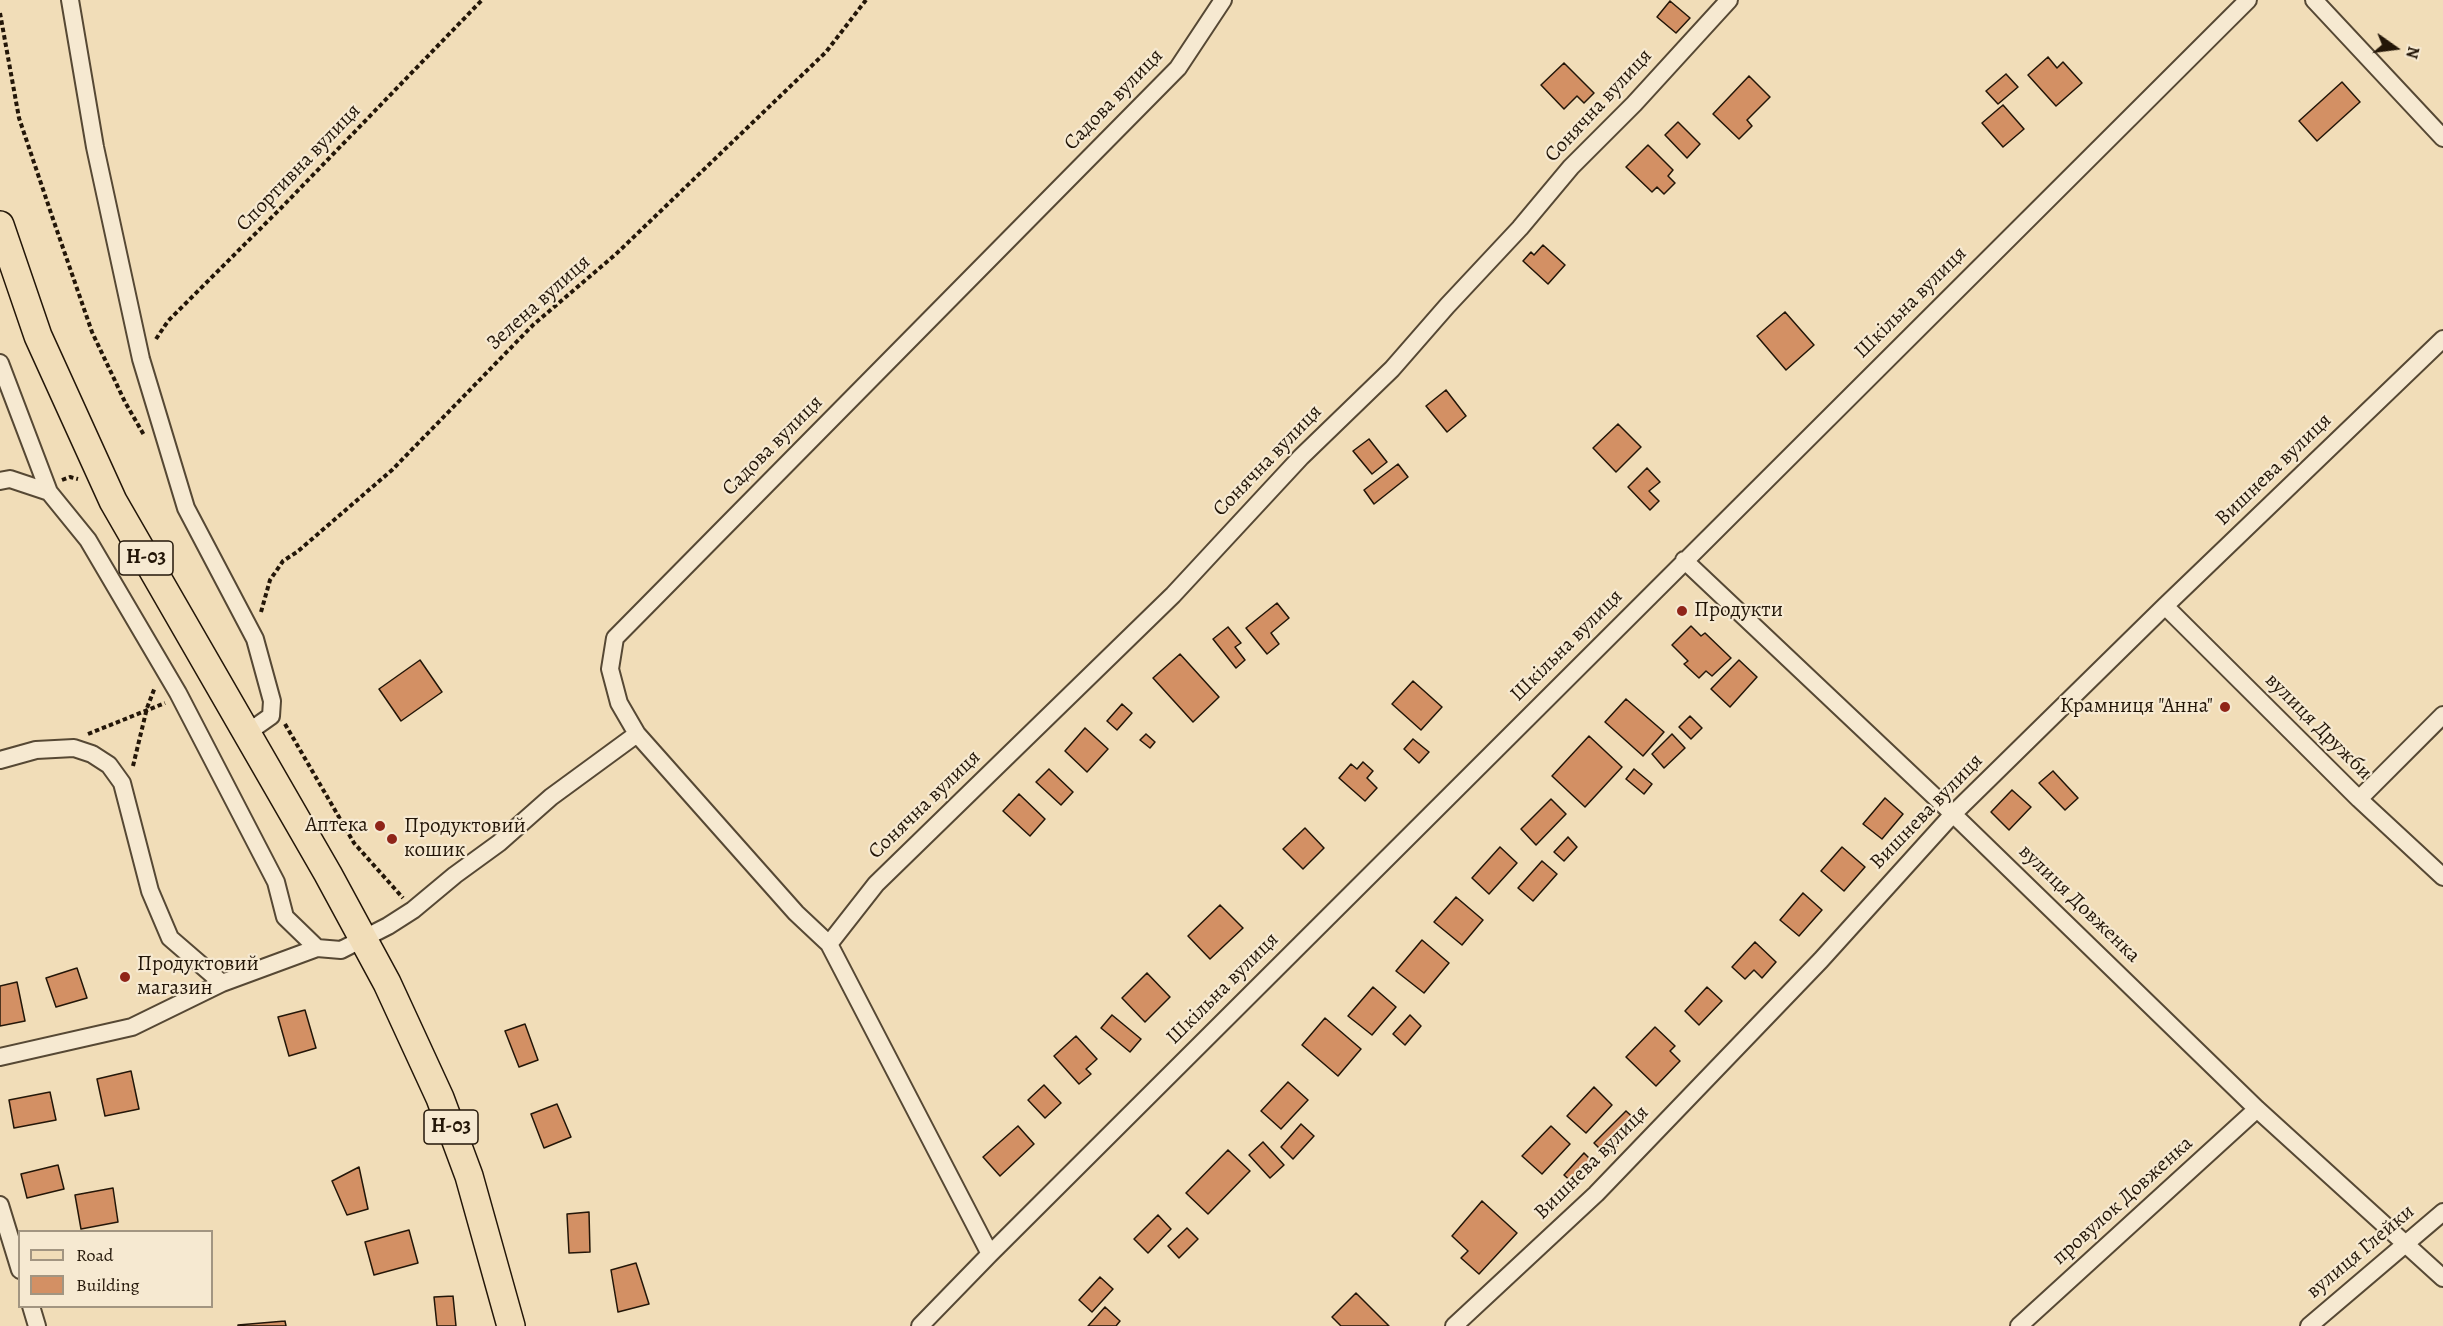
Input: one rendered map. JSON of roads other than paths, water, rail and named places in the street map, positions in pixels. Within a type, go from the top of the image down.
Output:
[{"type":"main road","name":"Н-03","points":[[0,225],[38,336],[110,495],[328,874],[387,984],[440,1098],[469,1176],[511,1326]]},
{"type":"street","points":[[70,0],[95,147],[141,359],[186,508],[255,639],[273,701],[271,716],[247,733]]},
{"type":"street","name":"Садова вулиця","points":[[990,1254],[829,944],[796,913],[637,734],[619,703],[610,669],[615,638],[1178,68],[1223,0]]},
{"type":"street","name":"Сонячна вулиця","points":[[829,944],[876,884],[1173,595],[1300,457],[1392,369],[1520,228],[1571,166],[1634,104],[1728,0]]},
{"type":"street","name":"Шкільна вулиця","points":[[920,1326],[1684,560],[2248,0]]},
{"type":"street","points":[[2314,0],[2443,138]]},
{"type":"street","name":"Вишнева вулиця","points":[[1454,1326],[1619,1170],[1821,960],[1953,814],[2443,339]]},
{"type":"street","points":[[0,363],[49,492],[87,540],[180,697],[276,882],[285,917],[317,948]]},
{"type":"street","points":[[0,481],[10,479],[49,492]]},
{"type":"street","name":"вулиця Довженка","points":[[1684,560],[1953,814],[2257,1109],[2443,1278]]},
{"type":"street","name":"вулиця Дружби","points":[[2165,606],[2359,799],[2443,877]]},
{"type":"street","points":[[2359,799],[2443,715]]},
{"type":"street","points":[[0,1057],[132,1027],[222,983],[317,948],[341,950],[363,940],[413,910],[499,843],[551,798],[637,734]]},
{"type":"street","points":[[0,760],[36,750],[74,748],[92,754],[109,765],[122,783],[150,891],[170,938],[222,983]]},
{"type":"street","name":"провулок Довженка","points":[[2019,1326],[2257,1109]]},
{"type":"street","points":[[0,1205],[18,1264]]},
{"type":"street","name":"вулиця Глейки","points":[[2308,1326],[2443,1212]]},
{"type":"street","points":[[32,1308],[36,1326]]},
{"type":"place","name":"Продукти","points":[[1682,611]]},
{"type":"place","name":"Крамниця \"Анна\"","points":[[2225,707]]},
{"type":"place","name":"Аптека","points":[[380,826]]},
{"type":"place","name":"Продуктовий кошик","points":[[392,839]]},
{"type":"place","name":"Продуктовий магазин","points":[[125,977]]}]
